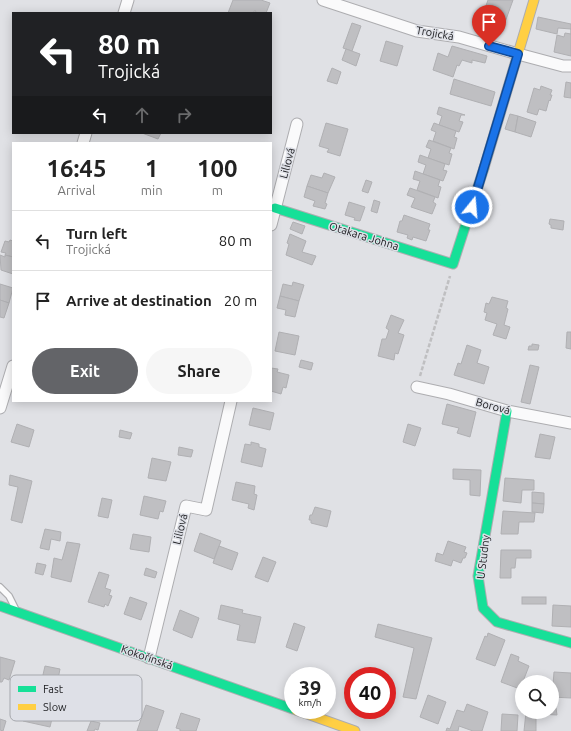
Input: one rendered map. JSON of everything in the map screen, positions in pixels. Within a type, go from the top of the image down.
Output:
[{"type":"street","points":[[124,12],[128,0]]},
{"type":"street","name":"Trojická","points":[[323,0],[417,31],[459,37],[563,66],[571,66]]},
{"type":"street","points":[[453,264],[472,207],[534,0]]},
{"type":"street","name":"Liliová","points":[[272,221],[297,124]]},
{"type":"street","name":"Otakara Johna","points":[[275,208],[453,264]]},
{"type":"street","points":[[0,408],[12,369]]},
{"type":"street","name":"Borová","points":[[417,387],[449,394],[507,411],[571,423]]},
{"type":"street","name":"Liliová","points":[[149,658],[186,506],[206,510],[231,402]]},
{"type":"street","name":"U Studny","points":[[507,411],[478,576],[483,608],[497,622],[571,643]]},
{"type":"street","name":"Kokořínská","points":[[0,606],[284,706]]},
{"type":"street","name":"Kokořínská","points":[[320,719],[355,731]]},
{"type":"lane","points":[[0,587],[8,596],[17,612]]},
{"type":"path","points":[[417,387],[453,264]]},
{"type":"building","points":[[233,0],[261,0],[270,3],[266,12],[228,12]]},
{"type":"building","points":[[488,0],[513,0],[504,25],[482,17]]},
{"type":"building","points":[[538,17],[571,24],[571,29],[558,28],[557,34],[536,29]]},
{"type":"building","points":[[352,23],[361,26],[352,51],[343,48]]},
{"type":"building","points":[[565,33],[571,34],[571,56],[554,52],[557,35],[564,37]]},
{"type":"building","points":[[386,41],[403,46],[397,66],[380,61]]},
{"type":"building","points":[[452,46],[487,56],[485,63],[472,60],[472,63],[462,60],[459,66],[457,65],[453,77],[433,70],[438,53],[448,57]]},
{"type":"building","points":[[346,49],[360,54],[356,66],[342,60]]},
{"type":"building","points":[[332,68],[341,72],[337,84],[327,81]]},
{"type":"building","points":[[454,79],[495,92],[491,106],[450,94]]},
{"type":"building","points":[[566,82],[571,83],[571,98],[564,97]]},
{"type":"building","points":[[541,86],[552,90],[550,95],[552,95],[546,111],[539,109],[537,115],[527,112],[534,88],[540,90]]},
{"type":"building","points":[[439,107],[465,115],[461,115],[459,121],[463,122],[459,132],[439,125],[442,116],[437,114]]},
{"type":"building","points":[[510,114],[518,116],[515,132],[505,129]]},
{"type":"building","points":[[518,116],[536,122],[531,137],[515,132]]},
{"type":"building","points":[[326,123],[348,129],[340,156],[327,152],[329,149],[319,146]]},
{"type":"building","points":[[434,123],[456,131],[454,137],[457,138],[454,149],[433,141],[436,132],[431,130]]},
{"type":"building","points":[[145,134],[160,134],[158,139]]},
{"type":"building","points":[[429,140],[451,148],[449,153],[452,154],[449,165],[428,158],[431,149],[426,147]]},
{"type":"building","points":[[420,155],[445,164],[443,170],[447,171],[443,181],[423,174],[426,165],[418,162]]},
{"type":"building","points":[[415,171],[440,180],[438,186],[441,187],[438,198],[417,190],[420,181],[413,179]]},
{"type":"building","points":[[324,173],[335,177],[328,193],[307,186],[311,175],[322,178]]},
{"type":"building","points":[[366,180],[372,182],[368,193],[362,191]]},
{"type":"building","points":[[307,186],[328,193],[325,209],[313,206],[315,201],[304,197]]},
{"type":"building","points":[[410,188],[435,197],[433,202],[436,204],[432,214],[411,207],[415,198],[407,195]]},
{"type":"building","points":[[374,200],[380,202],[377,213],[371,211]]},
{"type":"building","points":[[349,202],[365,207],[360,221],[354,220],[355,218],[345,215]]},
{"type":"building","points":[[404,215],[430,224],[428,230],[430,230],[426,241],[413,237],[412,240],[407,238],[408,235],[397,232],[400,221],[402,221]]},
{"type":"building","points":[[550,219],[564,221],[563,230],[551,228],[551,225],[549,224]]},
{"type":"building","points":[[293,222],[305,226],[302,234],[290,229]]},
{"type":"building","points":[[290,234],[306,241],[302,252],[316,256],[312,265],[286,255],[289,244],[287,243]]},
{"type":"building","points":[[10,240],[12,241],[12,257],[1,252],[5,241],[9,242]]},
{"type":"building","points":[[0,255],[5,257],[5,255],[12,257],[12,274],[1,270]]},
{"type":"building","points":[[293,282],[304,285],[299,301],[280,296],[283,284],[292,286]]},
{"type":"building","points":[[0,284],[12,288],[9,303],[0,300]]},
{"type":"building","points":[[280,296],[299,301],[295,317],[285,315],[286,310],[277,308]]},
{"type":"building","points":[[492,297],[508,301],[506,308],[508,309],[504,325],[510,327],[506,339],[493,335],[497,324],[485,320],[487,313],[484,312],[486,303],[489,304]]},
{"type":"building","points":[[0,300],[9,303],[4,318],[0,317]]},
{"type":"building","points":[[391,315],[404,320],[398,333],[404,335],[398,354],[395,353],[394,360],[378,356],[382,339],[386,339],[389,330],[386,328]]},
{"type":"building","points":[[279,332],[299,336],[295,355],[275,351]]},
{"type":"building","points":[[567,332],[571,332],[571,349],[566,348]]},
{"type":"building","points":[[532,344],[539,345],[538,350],[528,350],[529,346],[532,346]]},
{"type":"building","points":[[467,345],[481,350],[477,363],[489,367],[484,384],[454,375],[458,363],[461,364]]},
{"type":"building","points":[[301,360],[313,363],[311,370],[299,367]]},
{"type":"building","points":[[530,365],[539,367],[530,404],[521,402]]},
{"type":"building","points":[[272,368],[278,369],[277,372],[289,375],[286,388],[283,387],[281,394],[272,391]]},
{"type":"building","points":[[447,404],[476,412],[470,437],[457,433],[459,428],[442,424]]},
{"type":"building","points":[[253,408],[274,413],[270,430],[249,425]]},
{"type":"building","points":[[17,424],[34,430],[29,447],[11,442]]},
{"type":"building","points":[[408,424],[421,428],[415,446],[403,442]]},
{"type":"building","points":[[120,430],[132,433],[130,439],[119,437]]},
{"type":"building","points":[[540,434],[555,437],[550,459],[535,457]]},
{"type":"building","points":[[251,442],[259,444],[259,447],[266,449],[262,467],[241,462],[245,444],[251,445]]},
{"type":"building","points":[[179,447],[193,450],[191,457],[178,455]]},
{"type":"building","points":[[152,458],[171,462],[166,481],[148,478]]},
{"type":"building","points":[[453,469],[481,470],[480,496],[470,495],[470,480],[453,479]]},
{"type":"building","points":[[10,475],[32,481],[22,523],[11,520],[18,487],[9,485]]},
{"type":"building","points":[[505,478],[534,480],[534,490],[522,490],[521,503],[503,501]]},
{"type":"building","points":[[236,482],[255,486],[254,494],[257,495],[254,510],[248,508],[249,504],[232,500]]},
{"type":"building","points":[[532,492],[544,493],[544,504],[532,503]]},
{"type":"building","points":[[144,496],[166,501],[163,512],[160,511],[158,519],[140,515]]},
{"type":"building","points":[[102,498],[112,500],[108,518],[98,516]]},
{"type":"building","points":[[532,503],[544,504],[543,513],[532,512]]},
{"type":"building","points":[[315,507],[331,511],[327,527],[311,523],[311,520],[309,520]]},
{"type":"building","points":[[503,511],[535,513],[534,522],[519,522],[518,534],[501,534]]},
{"type":"building","points":[[45,529],[61,532],[60,541],[51,539],[49,550],[40,548]]},
{"type":"building","points":[[200,533],[221,541],[214,559],[194,551]]},
{"type":"building","points":[[133,534],[151,537],[149,552],[130,549]]},
{"type":"building","points":[[448,541],[466,547],[464,552],[467,553],[461,563],[453,560],[451,566],[435,561],[437,553],[443,555]]},
{"type":"building","points":[[67,542],[80,544],[71,582],[51,577],[54,558],[62,560]]},
{"type":"building","points":[[219,546],[238,553],[232,570],[213,563]]},
{"type":"building","points":[[501,550],[531,550],[531,558],[516,558],[515,568],[511,568],[511,578],[500,578]]},
{"type":"building","points":[[263,557],[276,562],[268,582],[255,577]]},
{"type":"building","points":[[37,563],[46,565],[43,575],[35,573]]},
{"type":"building","points":[[146,568],[157,572],[155,578],[144,575]]},
{"type":"building","points":[[99,572],[109,575],[105,588],[111,590],[109,595],[112,596],[108,606],[105,604],[104,607],[88,602]]},
{"type":"building","points":[[130,597],[147,603],[141,620],[124,614]]},
{"type":"building","points":[[522,597],[546,597],[546,604],[522,604]]},
{"type":"building","points":[[221,605],[243,610],[242,613],[261,617],[255,643],[237,640],[240,625],[218,619]]},
{"type":"building","points":[[553,605],[571,606],[571,627],[552,626]]},
{"type":"building","points":[[180,610],[199,618],[192,638],[173,630]]},
{"type":"building","points":[[294,623],[305,627],[297,651],[286,647]]},
{"type":"building","points":[[378,624],[432,638],[416,699],[403,697],[414,648],[375,637]]},
{"type":"building","points":[[488,633],[505,640],[495,666],[476,659],[485,636],[487,637]]},
{"type":"building","points":[[511,654],[519,657],[518,661],[529,666],[525,675],[515,675],[515,687],[501,682]]},
{"type":"building","points":[[0,657],[15,661],[9,680],[4,678],[2,682],[0,682]]},
{"type":"building","points":[[45,666],[60,669],[59,675],[43,675]]},
{"type":"building","points":[[554,672],[571,673],[571,698],[559,697],[559,675],[554,675]]},
{"type":"building","points":[[428,695],[446,702],[438,724],[420,717]]},
{"type":"building","points":[[467,704],[488,712],[482,731],[473,731],[459,726],[458,731],[446,731],[447,728],[450,729],[457,710],[464,712]]},
{"type":"building","points":[[146,705],[164,711],[157,731],[137,731],[140,721],[142,721]]},
{"type":"building","points":[[181,713],[200,719],[196,731],[180,731],[180,729],[176,728]]},
{"type":"building","points":[[502,714],[515,715],[515,719],[518,719],[517,731],[501,731]]},
{"type":"building","points":[[0,719],[6,721],[3,731],[0,730]]},
{"type":"building","points":[[525,719],[536,719],[536,731],[524,731]]},
{"type":"building","points":[[23,721],[51,721],[50,727]]},
{"type":"building","points":[[91,721],[100,723],[98,730],[95,729],[94,731],[87,731]]},
{"type":"traffic: fast","points":[[275,208],[453,264],[484,168]]},
{"type":"traffic: fast","points":[[507,411],[478,576],[483,608],[497,622],[571,643]]},
{"type":"traffic: fast","points":[[0,606],[284,706]]},
{"type":"traffic: slow","points":[[484,168],[534,0]]},
{"type":"traffic: slow","points":[[321,719],[355,731]]},
{"type":"route","points":[[472,207],[518,54],[489,46]]}]
